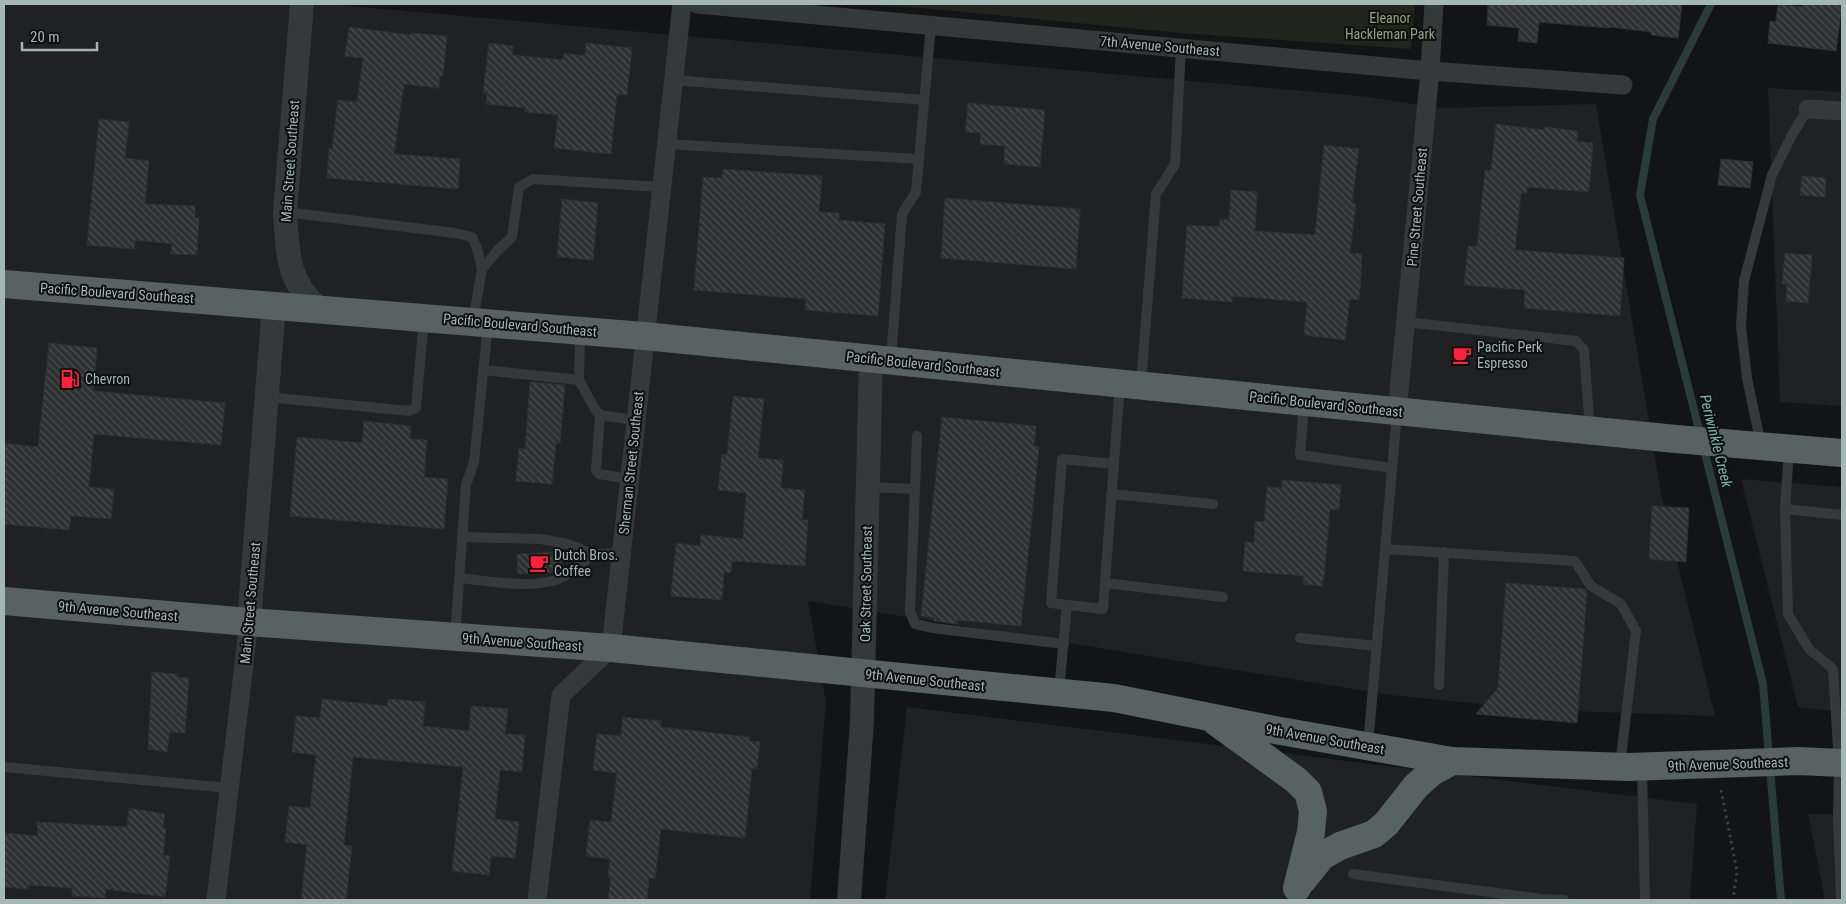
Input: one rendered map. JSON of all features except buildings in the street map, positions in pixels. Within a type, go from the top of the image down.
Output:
[{"type":"highway","name":"Pacific Boulevard Southeast","points":[[4,284],[580,330],[1304,401],[1676,440],[1842,454]]},
{"type":"highway","name":"9th Avenue Southeast","points":[[4,601],[249,622],[611,648],[1114,698],[1452,761],[1631,767],[1798,761],[1841,763]]},
{"type":"highway","points":[[1209,717],[1289,775],[1308,792],[1313,811],[1312,832],[1295,894]]},
{"type":"highway","points":[[1295,894],[1322,856],[1340,846],[1374,834],[1386,824],[1416,786],[1432,772],[1452,761]]},
{"type":"street","name":"Main Street Southeast","points":[[302,4],[285,212],[292,271],[297,284],[306,298],[319,309]]},
{"type":"street","name":"Sherman Street Southeast","points":[[611,648],[682,4]]},
{"type":"street","name":"7th Avenue Southeast","points":[[697,4],[1430,71],[1623,85]]},
{"type":"street","name":"Pine Street Southeast","points":[[1397,411],[1430,71],[1434,4]]},
{"type":"street","points":[[1808,109],[1842,111]]},
{"type":"street","name":"Main Street Southeast","points":[[216,900],[249,622],[274,306]]},
{"type":"street","name":"Oak Street Southeast","points":[[849,900],[864,674],[868,487],[881,359]]},
{"type":"street","points":[[537,900],[561,695],[611,648]]},
{"type":"lane","points":[[881,359],[902,214],[916,192],[931,25]]},
{"type":"lane","points":[[1114,464],[1062,459],[1051,603],[1103,609],[1114,464],[1131,384],[1156,194],[1175,164],[1181,48]]},
{"type":"lane","points":[[673,80],[924,100]]},
{"type":"lane","points":[[1762,446],[1747,378],[1741,326],[1744,281],[1772,174],[1808,109]]},
{"type":"lane","points":[[666,144],[919,159]]},
{"type":"lane","points":[[482,269],[512,237],[519,187],[533,180],[661,187]]},
{"type":"lane","points":[[285,212],[455,232],[472,237],[477,248],[482,269],[480,322],[483,370],[474,462],[466,486],[455,637]]},
{"type":"lane","points":[[267,397],[409,411],[416,408],[424,318]]},
{"type":"lane","points":[[1406,322],[1576,341],[1584,350],[1590,431]]},
{"type":"lane","points":[[580,330],[579,380],[596,411],[600,415],[636,420]]},
{"type":"lane","points":[[483,370],[579,380]]},
{"type":"lane","points":[[1304,401],[1300,455],[1392,468]]},
{"type":"lane","points":[[1368,746],[1397,411]]},
{"type":"lane","points":[[600,415],[596,470],[599,474],[629,479]]},
{"type":"lane","points":[[917,436],[910,612],[915,624],[932,628],[1064,644]]},
{"type":"lane","points":[[1789,449],[1785,509],[1788,614],[1809,649],[1833,669],[1841,763],[1838,816],[1841,900]]},
{"type":"lane","points":[[868,487],[915,489]]},
{"type":"lane","points":[[1111,494],[1213,504]]},
{"type":"lane","points":[[1785,509],[1842,515]]},
{"type":"lane","points":[[462,537],[541,539],[567,544],[594,554],[621,553]]},
{"type":"lane","points":[[1385,549],[1575,561],[1591,586],[1622,604],[1636,631],[1631,767],[1645,900]]},
{"type":"lane","points":[[1439,685],[1444,552]]},
{"type":"lane","points":[[460,578],[521,584],[553,581],[594,554]]},
{"type":"lane","points":[[1105,584],[1223,597]]},
{"type":"lane","points":[[1059,693],[1067,605]]},
{"type":"lane","points":[[1300,638],[1377,646]]},
{"type":"lane","points":[[4,767],[230,788]]},
{"type":"lane","points":[[1353,874],[1542,899],[1564,900]]},
{"type":"path","points":[[1729,764],[1720,786],[1737,871],[1733,900]]},
{"type":"shaded area","points":[[4,4],[327,4],[1360,96],[1441,108],[1596,104],[1662,499],[1715,716],[1541,710],[1390,695],[808,601],[826,702],[810,900],[4,900]]},
{"type":"shaded area","points":[[1768,88],[1842,92],[1842,406],[1780,402]]},
{"type":"shaded area","points":[[1741,479],[1842,487],[1842,712],[1798,707]]},
{"type":"shaded area","points":[[907,707],[1697,804],[1690,900],[885,900]]},
{"type":"shaded area","points":[[1808,814],[1842,815],[1842,900],[1825,900]]},
{"type":"green space","name":"Eleanor Hackleman Park","points":[[859,4],[1415,4],[1411,49],[1180,33],[934,9]]},
{"type":"waterway","name":"Periwinkle Creek","points":[[1711,4],[1653,119],[1640,195],[1763,684],[1781,900]]},
{"type":"place","name":"Pacific Perk Espresso","points":[[1462,355]]},
{"type":"place","name":"Chevron","points":[[70,379]]},
{"type":"place","name":"Dutch Bros. Coffee","points":[[539,563]]}]
